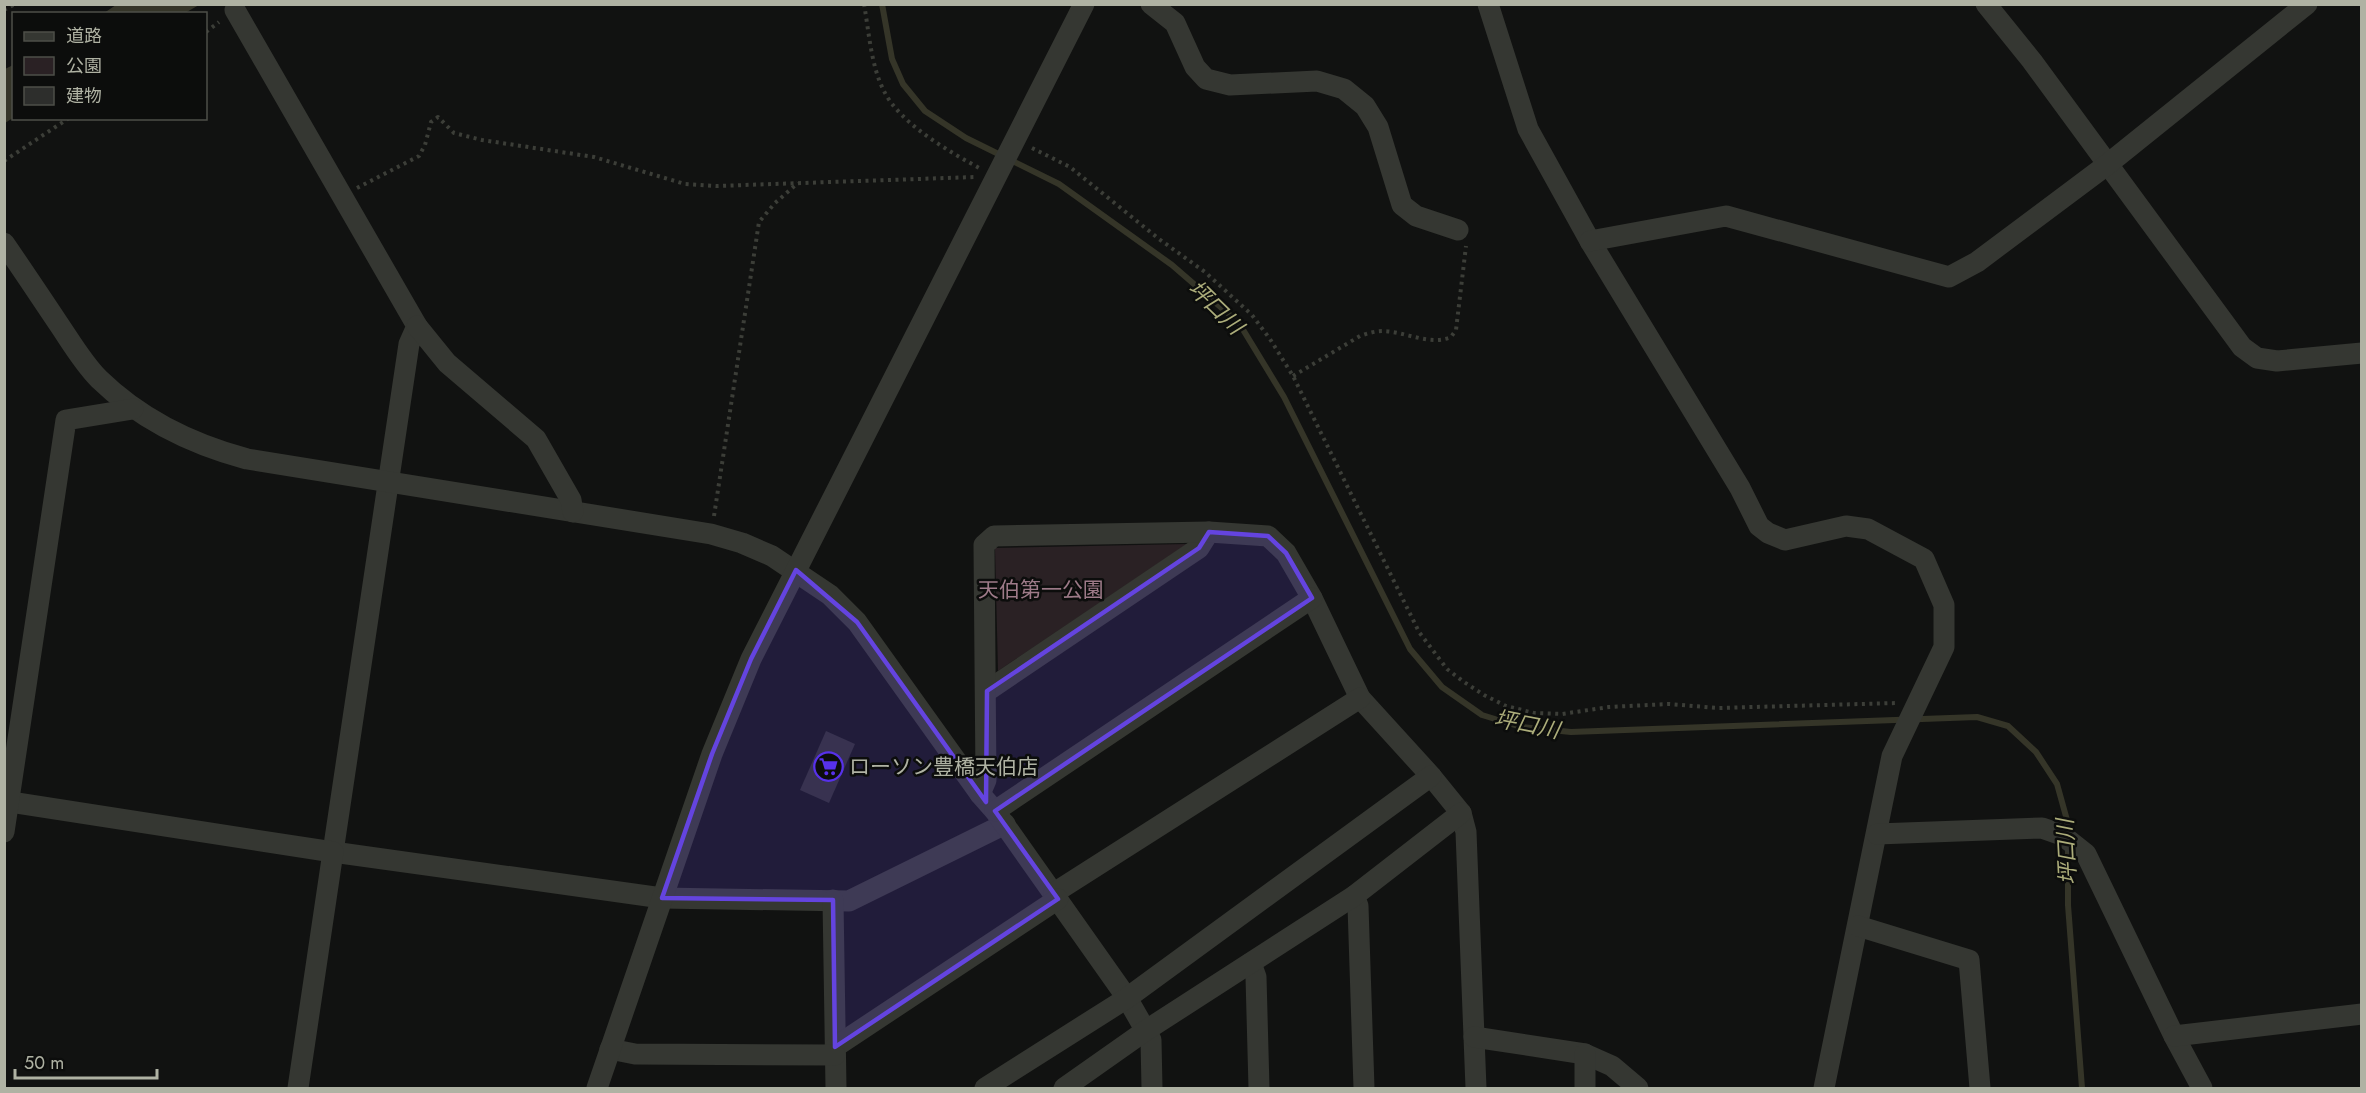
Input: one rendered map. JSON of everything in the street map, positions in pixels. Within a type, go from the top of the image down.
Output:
[{"type":"street","points":[[597,1089],[712,754],[751,659],[1084,4]]},
{"type":"street","points":[[1151,4],[1175,22],[1195,67],[1206,79],[1230,85],[1317,81],[1344,89],[1365,106],[1378,127],[1401,205],[1416,216],[1458,230]]},
{"type":"street","points":[[1488,4],[1528,129],[1590,241],[1740,488],[1759,525],[1767,533],[1785,540],[1846,526],[1868,529],[1924,560],[1944,605],[1944,647],[1892,756],[1824,1089]]},
{"type":"street","points":[[1986,4],[2032,61],[2242,347],[2257,358],[2277,361],[2361,353]]},
{"type":"street","points":[[1590,241],[1726,216],[1949,277],[1977,262],[2108,164],[2307,4]]},
{"type":"street","points":[[235,10],[417,326],[447,363],[536,439],[571,500],[573,512]]},
{"type":"street","points":[[4,243],[77,352],[98,378],[133,409],[174,434],[215,451],[247,459],[711,534],[742,543],[772,556],[830,595],[857,622],[980,794],[1000,818],[1127,998],[1151,1040],[1152,1089]]},
{"type":"street","points":[[298,1089],[409,344],[417,326]]},
{"type":"street","points":[[4,832],[66,420],[133,409]]},
{"type":"street","points":[[980,794],[986,780],[984,545],[994,536],[1209,532],[1268,536],[1286,553],[1312,598],[1360,699],[1431,776],[1461,813],[1466,832],[1476,1089]]},
{"type":"street","points":[[987,691],[1199,548],[1209,532]]},
{"type":"street","points":[[7,801],[333,852],[662,898],[849,901],[1000,818],[1312,598]]},
{"type":"street","points":[[610,1049],[635,1054],[835,1051],[1056,896],[1360,699]]},
{"type":"street","points":[[985,1089],[1127,998],[1431,776]]},
{"type":"street","points":[[1064,1089],[1146,1031],[1354,896],[1461,813]]},
{"type":"street","points":[[1877,834],[2042,828],[2069,841],[2086,854],[2202,1089]]},
{"type":"street","points":[[1354,896],[1358,906],[1364,1089]]},
{"type":"street","points":[[833,900],[836,1089]]},
{"type":"street","points":[[1858,926],[1969,960],[1980,1089]]},
{"type":"street","points":[[1251,963],[1256,977],[1260,1089]]},
{"type":"street","points":[[2174,1036],[2361,1014]]},
{"type":"street","points":[[1474,1037],[1585,1054],[1612,1066],[1638,1089]]},
{"type":"street","points":[[1585,1054],[1586,1089]]},
{"type":"path","points":[[4,10],[15,4]]},
{"type":"path","points":[[864,4],[876,71],[884,91],[893,104],[944,149],[997,177]]},
{"type":"path","points":[[342,195],[419,156],[425,145],[431,122],[438,117],[454,133],[482,140],[594,157],[685,184],[716,186],[997,177]]},
{"type":"path","points":[[4,160],[66,120]]},
{"type":"path","points":[[1014,142],[1070,167],[1159,239],[1205,272],[1252,315],[1293,376],[1419,632],[1447,669],[1484,695],[1506,706],[1534,713],[1562,714],[1609,707],[1669,704],[1718,708],[1915,707]]},
{"type":"path","points":[[711,534],[759,222],[799,183]]},
{"type":"path","points":[[1293,376],[1360,336],[1372,332],[1384,331],[1437,341],[1451,337],[1456,330],[1466,248],[1465,238],[1458,230]]},
{"type":"highlighted area","points":[[1209,532],[1268,536],[1286,553],[1312,598],[995,811],[1058,899],[835,1047],[833,900],[662,898],[712,754],[751,659],[796,570],[857,622],[986,802],[987,691],[1199,548]]},
{"type":"green space","name":"天伯第一公園","points":[[1187,544],[998,671],[995,548]]},
{"type":"shaded area","points":[[116,4],[199,5],[187,12],[106,12]]},
{"type":"shaded area","points":[[12,66],[12,119],[5,123],[5,69]]},
{"type":"building","name":"ローソン豊橋天伯店","points":[[826,731],[855,744],[829,803],[800,790]]},
{"type":"waterway","name":"坪口川","points":[[882,4],[892,59],[903,84],[925,111],[966,138],[1059,184],[1172,265],[1239,323],[1284,397],[1410,649],[1442,687],[1482,715],[1521,727],[1571,732],[1977,717],[2008,726],[2036,752],[2057,784],[2067,820],[2067,833]]},
{"type":"waterway","name":"坪口川","points":[[2068,847],[2068,905],[2082,1088]]},
{"type":"place","name":"ローソン豊橋天伯店","points":[[828,767]]}]
